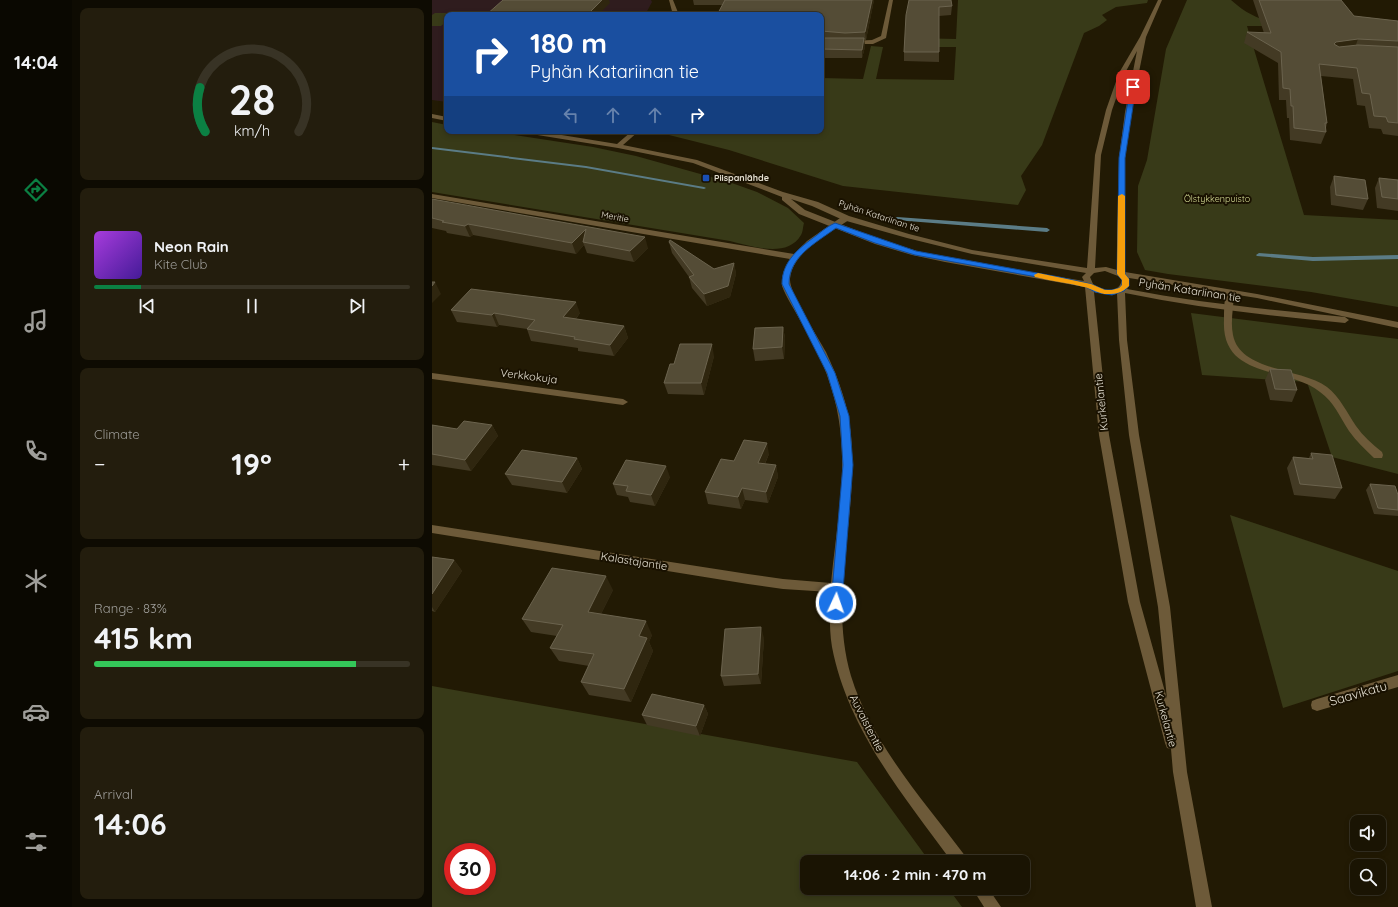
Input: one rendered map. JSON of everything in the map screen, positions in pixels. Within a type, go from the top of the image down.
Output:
[{"type":"street","points":[[671,0],[675,12]]},
{"type":"street","points":[[844,43],[870,43],[884,37],[892,0]]},
{"type":"street","name":"Kurkelantie","points":[[1160,0],[1143,37],[1122,73],[1110,110],[1098,155],[1091,271],[1086,277],[1104,435],[1134,602],[1180,772]]},
{"type":"street","name":"Kurkelantie","points":[[1143,37],[1128,112],[1122,158],[1121,274],[1126,279],[1125,286],[1121,290],[1123,340],[1133,427],[1164,607],[1180,772],[1204,907]]},
{"type":"street","points":[[432,116],[444,118]]},
{"type":"street","name":"Pyhän Katariinan tie","points":[[544,134],[618,146],[695,161],[780,194],[815,204],[846,218],[939,245],[972,252],[1091,271],[1106,269],[1121,274],[1230,292],[1398,325]]},
{"type":"street","points":[[618,146],[632,134]]},
{"type":"street","name":"Pyhän Katariinan tie","points":[[780,194],[802,212],[878,242],[915,253],[1088,285],[1105,292],[1121,290],[1165,299],[1230,308],[1398,325]]},
{"type":"street","name":"Meritie","points":[[432,196],[795,257]]},
{"type":"street","name":"Auvaistentie","points":[[846,218],[819,236],[795,257],[787,271],[786,284],[831,373],[844,416],[848,465],[847,491],[837,588],[836,618],[838,646],[844,674],[855,703],[872,736],[891,766],[956,855]]},
{"type":"street","points":[[1230,292],[1229,337],[1233,348],[1240,357],[1252,363],[1310,381],[1322,388],[1343,411],[1356,434],[1378,455]]},
{"type":"street","name":"Verkkokuja","points":[[432,376],[623,402]]},
{"type":"street","name":"Kalastajantie","points":[[432,529],[748,579],[837,588]]},
{"type":"street","name":"Saavikatu","points":[[1317,704],[1398,681]]},
{"type":"street","points":[[984,895],[993,907]]},
{"type":"shaded area","points":[[432,0],[651,0],[652,2],[647,12],[444,12],[444,102],[432,100]]},
{"type":"green space","points":[[958,0],[1148,0],[1147,3],[1116,7],[1102,15],[1107,20],[1099,26],[1084,33],[1042,145],[1021,176],[1026,190],[1018,205],[843,186],[729,150],[665,134],[824,134],[824,78],[863,79],[871,46],[883,47],[876,79],[954,80],[956,47],[912,47],[913,38],[956,39]]},
{"type":"green space","name":"Ölstykkenpuisto","points":[[1187,0],[1231,0],[1243,10],[1255,16],[1283,26],[1247,26],[1304,215],[1398,220],[1398,307],[1311,292],[1145,270],[1137,252],[1138,186],[1147,160],[1166,49]]},
{"type":"green space","points":[[435,13],[444,13],[444,24],[441,26],[432,26],[432,15]]},
{"type":"green space","points":[[432,122],[444,124],[444,134],[508,134],[593,147],[636,156],[729,182],[757,192],[788,208],[804,223],[801,235],[795,242],[787,247],[768,249],[730,241],[432,192]]},
{"type":"green space","points":[[1191,313],[1398,339],[1398,474],[1332,457],[1307,382],[1202,375]]},
{"type":"green space","points":[[1230,515],[1398,571],[1398,671],[1283,708]]},
{"type":"green space","points":[[432,686],[857,762],[925,855],[800,855],[800,895],[953,895],[962,907],[432,907]]},
{"type":"building","points":[[503,0],[602,0],[590,12],[489,12]]},
{"type":"building","points":[[725,0],[872,0],[865,32],[845,33],[824,31],[824,12],[719,12]]},
{"type":"building","points":[[909,0],[951,0],[952,6],[939,7],[939,52],[904,52],[906,15]]},
{"type":"building","points":[[1259,0],[1341,0],[1354,16],[1398,21],[1398,41],[1358,39],[1336,42],[1334,44],[1339,47],[1358,45],[1398,47],[1398,123],[1388,122],[1386,117],[1374,116],[1370,94],[1362,93],[1357,68],[1319,64],[1327,123],[1325,123],[1326,132],[1294,128],[1293,106],[1291,106],[1290,89],[1283,88],[1281,52],[1247,32],[1271,33]]},
{"type":"building","points":[[824,38],[864,38],[862,50],[824,49]]},
{"type":"building","points":[[1334,176],[1365,180],[1368,199],[1336,195]]},
{"type":"building","points":[[1379,178],[1398,180],[1398,199],[1382,197]]},
{"type":"building","points":[[432,199],[645,237],[630,251],[583,242],[586,229],[572,243],[468,224],[465,226],[442,222],[444,221],[432,218]]},
{"type":"building","points":[[670,240],[714,269],[734,263],[728,286],[704,294],[689,277],[694,275],[669,242]]},
{"type":"building","points":[[471,289],[576,302],[563,317],[624,326],[610,345],[574,339],[575,337],[527,329],[535,320],[494,313],[492,315],[451,310]]},
{"type":"building","points":[[783,327],[782,347],[753,349],[755,328]]},
{"type":"building","points":[[680,344],[712,344],[701,383],[664,383],[670,364],[674,364]]},
{"type":"building","points":[[1270,369],[1291,370],[1297,390],[1275,389]]},
{"type":"building","points":[[464,421],[492,425],[465,460],[432,454],[432,425],[457,429]]},
{"type":"building","points":[[744,440],[767,443],[758,463],[776,465],[766,492],[742,488],[738,497],[705,492],[721,459],[734,461]]},
{"type":"building","points":[[522,450],[577,458],[562,482],[505,474]]},
{"type":"building","points":[[1311,453],[1332,455],[1342,488],[1300,484],[1293,457],[1313,459]]},
{"type":"building","points":[[626,460],[666,466],[651,495],[626,491],[628,486],[613,484]]},
{"type":"building","points":[[1370,484],[1395,486],[1398,495],[1398,510],[1378,508]]},
{"type":"building","points":[[432,557],[454,560],[432,594]]},
{"type":"building","points":[[552,568],[606,576],[588,612],[646,621],[639,636],[647,638],[624,689],[581,682],[594,654],[550,648],[563,625],[522,619]]},
{"type":"building","points":[[761,627],[758,674],[721,676],[725,629]]},
{"type":"building","points":[[652,694],[704,705],[696,726],[642,715]]},
{"type":"waterway","points":[[432,148],[586,167],[704,188]]},
{"type":"waterway","points":[[897,219],[1047,230]]},
{"type":"waterway","points":[[1259,255],[1313,259],[1398,257]]},
{"type":"slow traffic","points":[[1038,275],[1088,285],[1092,288],[1105,292],[1117,292],[1121,290],[1125,286],[1126,279],[1121,274],[1122,196]]},
{"type":"place","name":"Piispanlähde","points":[[706,178]]},
{"type":"route","points":[[836,603],[847,491],[847,439],[844,416],[831,373],[786,284],[786,275],[789,266],[795,257],[807,246],[835,225],[878,242],[915,253],[946,260],[1059,279],[1088,285],[1092,288],[1105,292],[1117,292],[1121,290],[1125,286],[1126,279],[1121,274],[1122,158],[1133,87]]}]
